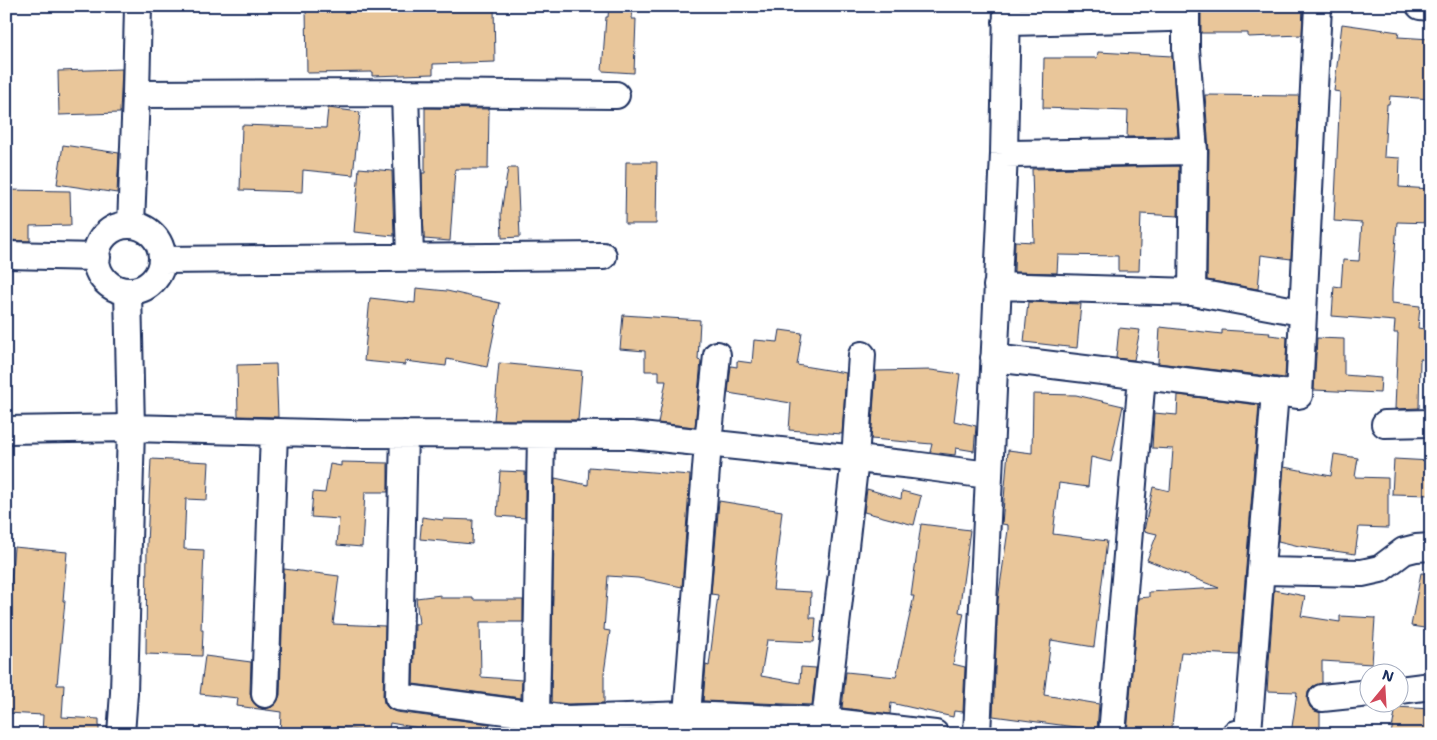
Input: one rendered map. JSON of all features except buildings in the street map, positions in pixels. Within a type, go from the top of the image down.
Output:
[{"type":"street","points":[[131,225],[138,6]]},
{"type":"street","points":[[977,734],[1004,154],[1006,14],[1170,18],[1179,6]]},
{"type":"street","points":[[1186,6],[1186,49],[1194,151],[1192,292]]},
{"type":"street","points":[[994,358],[1299,395],[1318,6]]},
{"type":"street","points":[[1420,6],[1431,7]]},
{"type":"street","points":[[136,94],[405,93],[616,95]]},
{"type":"street","points":[[405,93],[410,257]]},
{"type":"street","points":[[1004,154],[1194,151]]},
{"type":"street","points":[[131,225],[150,232],[157,240],[161,250],[161,270],[156,279],[148,286],[128,292],[118,289],[105,281],[98,267],[96,257],[98,247],[103,238],[120,226],[131,225]]},
{"type":"street","points":[[6,255],[96,257]]},
{"type":"street","points":[[162,260],[603,256]]},
{"type":"street","points":[[997,286],[1192,292],[1302,312]]},
{"type":"street","points":[[121,734],[124,693],[131,428],[128,292]]},
{"type":"street","points":[[687,715],[708,443],[717,355]]},
{"type":"street","points":[[825,728],[855,459],[862,355]]},
{"type":"street","points":[[1112,734],[1142,376]]},
{"type":"street","points":[[1235,734],[1248,732],[1275,392]]},
{"type":"street","points":[[1385,424],[1431,423]]},
{"type":"street","points":[[6,430],[131,428],[404,434],[631,435],[988,475]]},
{"type":"street","points":[[265,694],[274,432]]},
{"type":"street","points":[[404,434],[398,697],[567,719],[687,715],[825,728],[935,734]]},
{"type":"street","points":[[536,715],[541,434]]},
{"type":"street","points":[[1261,571],[1362,573],[1380,569],[1404,551],[1431,547]]},
{"type":"street","points":[[1410,689],[1431,686]]},
{"type":"street","points":[[1322,698],[1360,694]]}]
